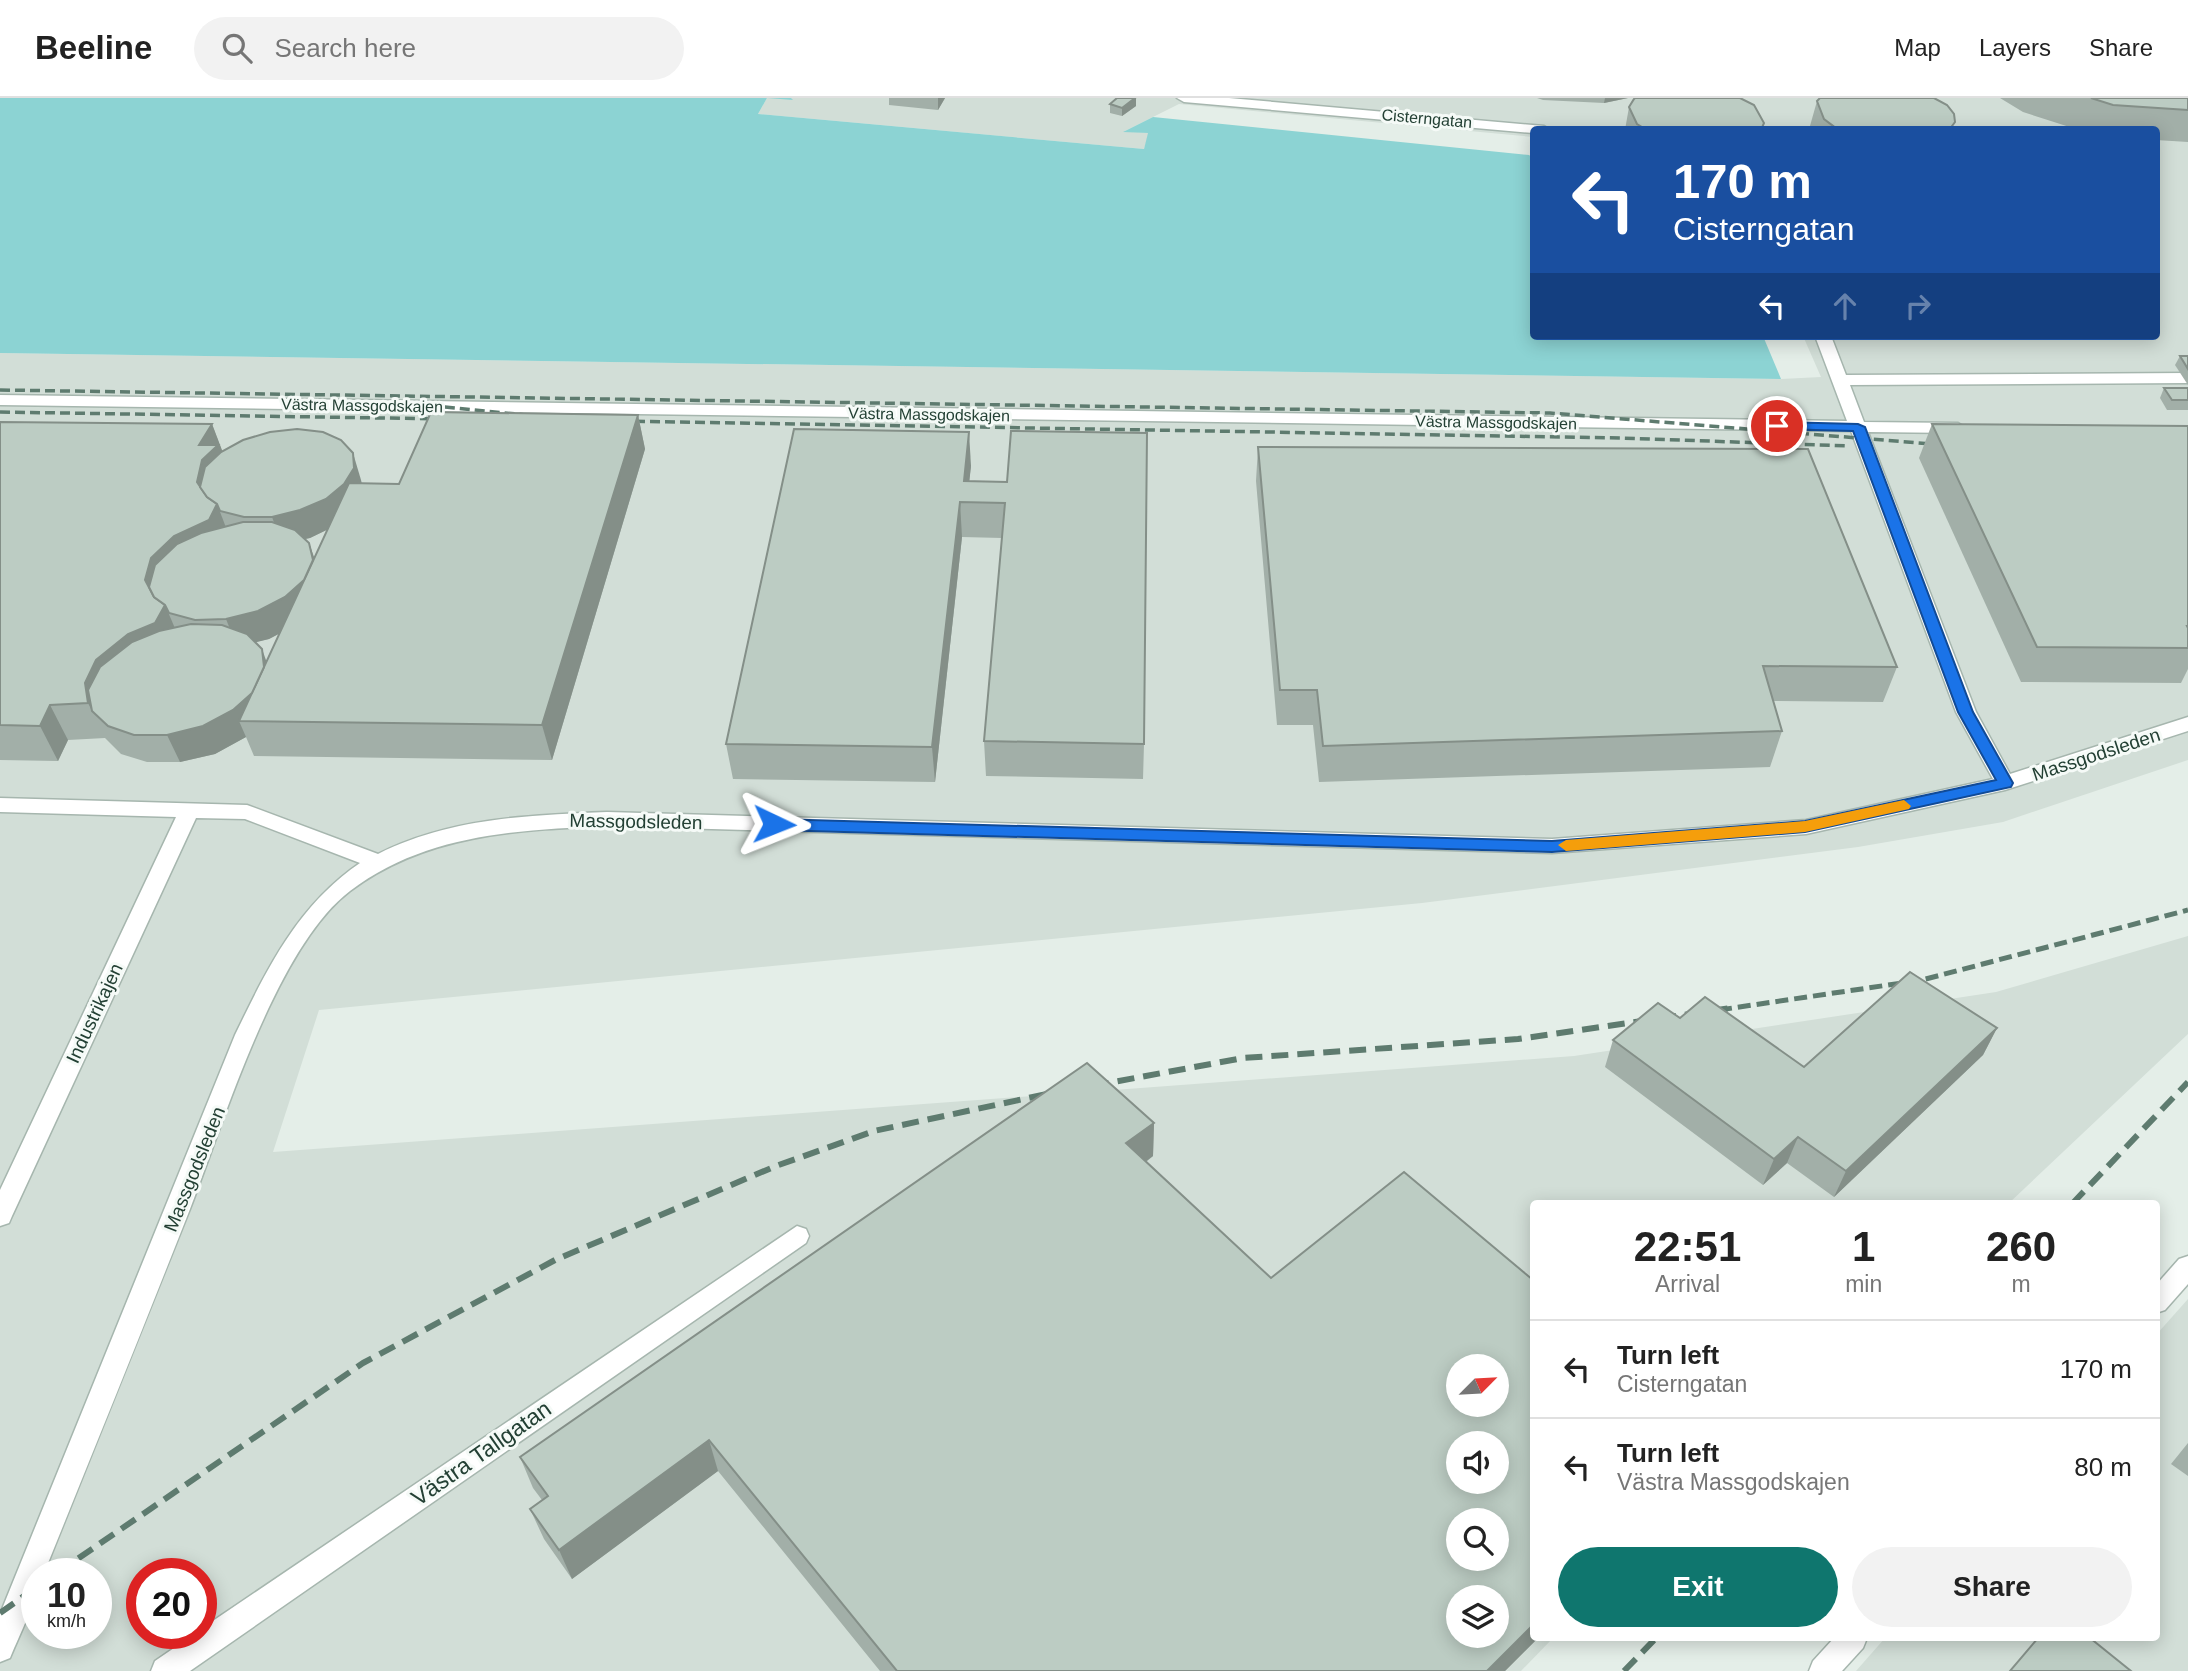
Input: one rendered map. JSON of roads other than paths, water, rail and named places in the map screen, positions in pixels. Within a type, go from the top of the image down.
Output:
[{"type":"street","name":"Cisterngatan","points":[[1184,98],[1530,129]]},
{"type":"street","points":[[1825,340],[1966,712],[2005,783]]},
{"type":"street","points":[[1841,380],[2188,378]]},
{"type":"street","name":"Västra Massgodskajen","points":[[0,400],[1858,427]]},
{"type":"street","points":[[1858,427],[1982,428]]},
{"type":"street","name":"Massgodsleden","points":[[0,1648],[255,1020],[312,916],[340,888],[378,862],[408,847],[491,826],[607,819],[1552,846],[1805,827],[2005,783],[2188,724]]},
{"type":"street","points":[[0,805],[247,812],[378,862]]},
{"type":"street","name":"Industrikajen","points":[[0,1216],[189,810]]},
{"type":"street","name":"Västra Tallgatan","points":[[166,1671],[797,1237]]},
{"type":"street","points":[[2160,1298],[2188,1267]]},
{"type":"street","points":[[1823,1671],[1850,1641]]},
{"type":"water","points":[[0,98],[767,98],[758,114],[1144,149],[1148,133],[1123,132],[1153,117],[1529,155],[1530,340],[1765,340],[1781,379],[0,353]]},
{"type":"railway","points":[[0,390],[1550,413],[1944,445]]},
{"type":"railway","points":[[415,404],[526,415]]},
{"type":"railway","points":[[0,412],[446,419]]},
{"type":"railway","points":[[620,421],[1621,438],[1849,446]]},
{"type":"railway","points":[[1719,1010],[1922,980],[2188,910]]},
{"type":"railway","points":[[1092,1086],[1243,1058],[1518,1039],[1731,1008]]},
{"type":"railway","points":[[2076,1200],[2188,1082]]},
{"type":"railway","points":[[79,1558],[363,1363],[555,1260],[776,1166],[874,1131],[1061,1091]]},
{"type":"railway","points":[[0,1613],[21,1598]]},
{"type":"railway","points":[[1624,1671],[1653,1641]]}]
